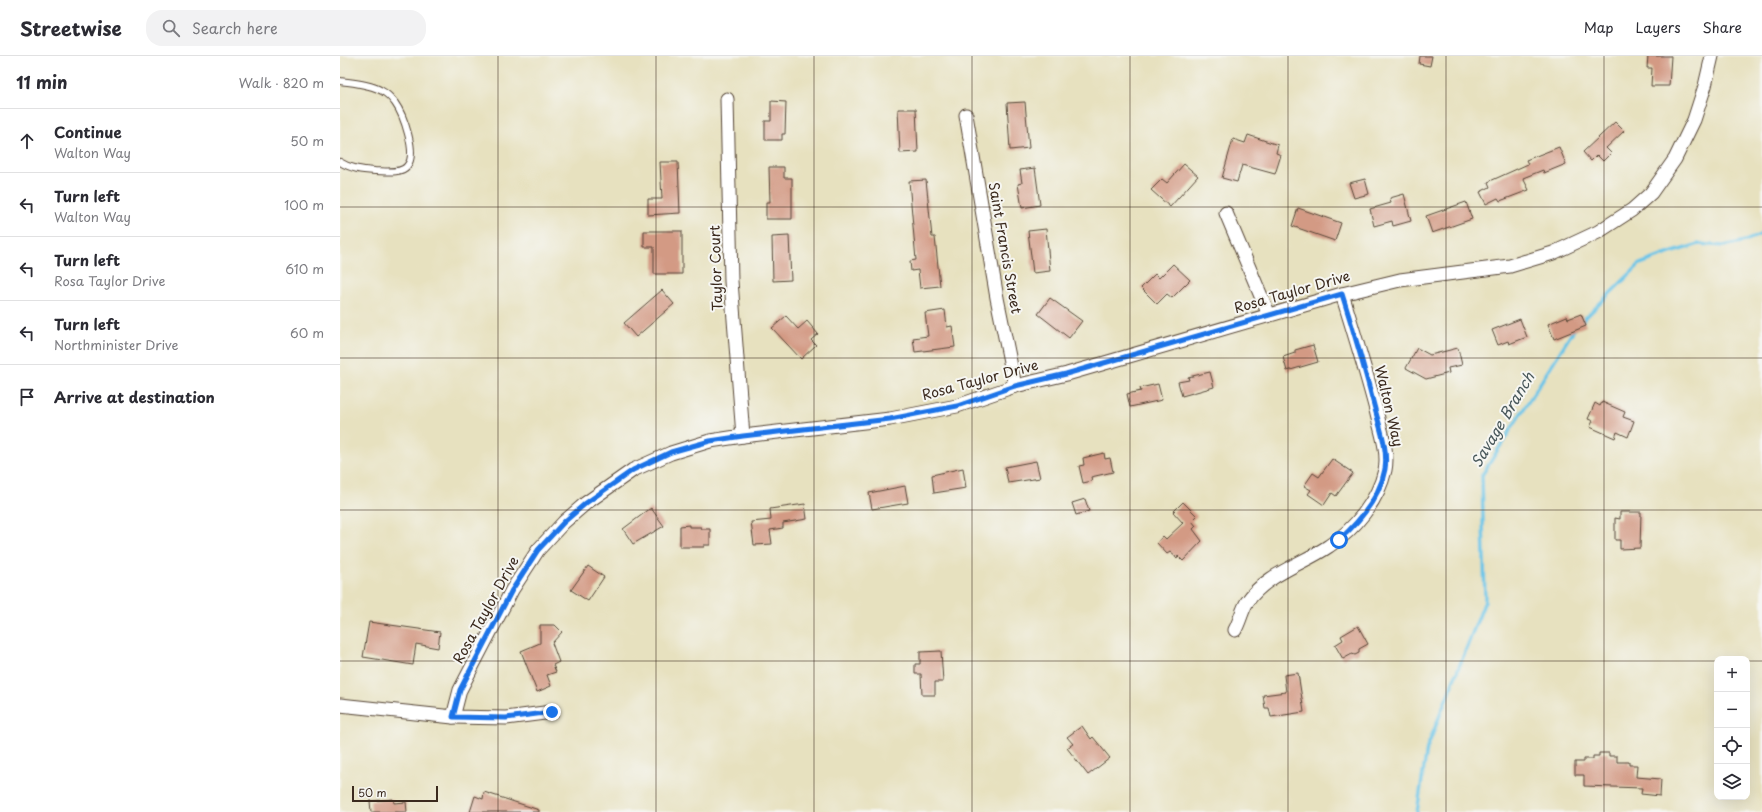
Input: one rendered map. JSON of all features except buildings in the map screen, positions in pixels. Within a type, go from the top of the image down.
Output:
[{"type":"street","name":"Rosa Taylor Drive","points":[[453,717],[460,690],[512,590],[538,550],[564,522],[586,503],[633,470],[671,452],[710,441],[890,419],[957,406],[1015,386],[1066,374],[1342,294],[1400,280],[1510,266],[1553,253],[1598,232],[1629,212],[1651,193],[1675,160],[1694,120],[1705,86],[1712,56]]},
{"type":"street","name":"Taylor Court","points":[[727,98],[731,281],[743,436]]},
{"type":"street","name":"Saint Francis Street","points":[[966,115],[997,298],[1015,386]]},
{"type":"street","points":[[1226,213],[1269,315]]},
{"type":"street","name":"Walton Way","points":[[1235,630],[1247,603],[1257,590],[1272,578],[1339,540],[1352,528],[1362,515],[1380,485],[1385,468],[1383,438],[1369,383],[1342,294]]},
{"type":"street","points":[[340,705],[453,717],[506,718],[552,712]]},
{"type":"lane","points":[[340,81],[365,85],[382,91],[395,103],[412,146],[410,159],[407,166],[401,170],[385,172],[356,169],[340,162]]},
{"type":"waterway","name":"Savage Branch","points":[[1581,322],[1640,264],[1699,244],[1724,246],[1745,241],[1762,234]]},
{"type":"waterway","name":"Savage Branch","points":[[1417,812],[1427,748],[1485,601],[1482,475],[1575,328]]},
{"type":"route","points":[[552,712],[506,718],[453,717],[460,690],[512,590],[538,550],[564,522],[586,503],[633,470],[671,452],[710,441],[890,419],[957,406],[990,396],[1015,386],[1066,374],[1342,294],[1369,383],[1383,438],[1385,468],[1380,485],[1373,499],[1352,528],[1339,540]]}]
